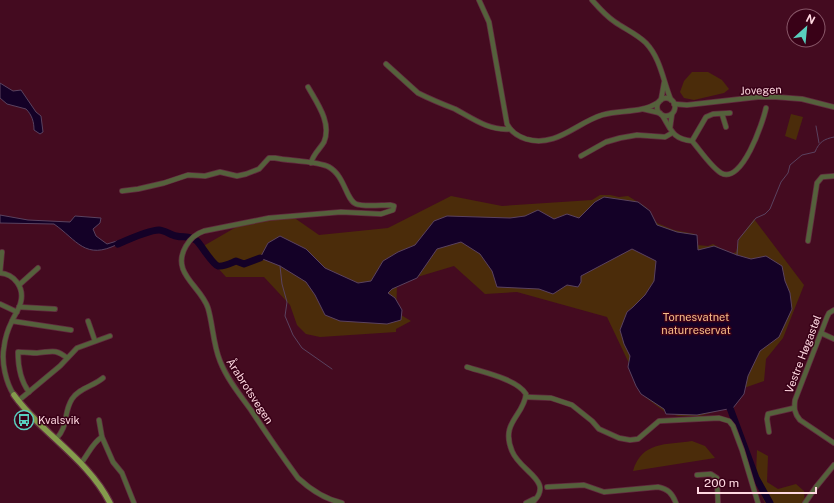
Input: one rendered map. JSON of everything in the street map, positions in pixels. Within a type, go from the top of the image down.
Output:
[{"type":"main road","points":[[14,395],[18,402],[81,463],[101,487],[110,503]]},
{"type":"street","points":[[479,0],[488,22],[506,119],[510,129],[516,135],[530,140],[551,140],[563,136],[604,114],[643,109],[666,99],[673,107]]},
{"type":"street","points":[[581,156],[606,142],[620,138],[637,135],[665,137],[671,130],[673,107],[664,82],[661,68],[647,44],[611,18],[592,0]]},
{"type":"street","points":[[386,64],[418,93],[480,123],[497,128],[510,129]]},
{"type":"street","points":[[664,82],[657,108],[671,130],[682,140],[692,141],[721,173],[726,175],[735,173],[740,166],[756,138],[762,124],[766,108]]},
{"type":"street","points":[[122,191],[164,183],[188,175],[205,176],[220,172],[237,176],[246,174],[259,169],[269,158],[311,163],[323,143],[327,130],[325,119],[308,87]]},
{"type":"street","name":"Jovegen","points":[[673,107],[758,97],[776,97],[802,100],[834,107]]},
{"type":"street","points":[[643,109],[667,116],[673,107]]},
{"type":"street","points":[[692,141],[706,117],[710,115],[730,113]]},
{"type":"street","points":[[722,114],[726,127]]},
{"type":"street","name":"Årabrotsvegen","points":[[311,163],[322,164],[337,174],[343,181],[350,198],[355,204],[392,205],[394,208],[387,213],[381,214],[341,212],[269,218],[204,231],[195,235],[190,240],[182,253],[181,259],[182,269],[208,308],[216,350],[225,373],[298,478],[306,486],[322,497],[342,503]]},
{"type":"street","points":[[808,241],[817,183],[822,177],[834,176]]},
{"type":"street","points":[[2,252],[0,273],[10,275],[19,285],[22,296],[3,349],[3,361],[10,389],[14,395]]},
{"type":"street","points":[[19,285],[38,268]]},
{"type":"street","points":[[0,304],[17,312]]},
{"type":"street","points":[[19,307],[55,309]]},
{"type":"street","name":"Vestre Høgastøl","points":[[832,441],[800,420],[796,415],[794,400],[827,317],[829,313],[834,310]]},
{"type":"street","points":[[12,321],[71,330]]},
{"type":"street","points":[[88,321],[95,341]]},
{"type":"street","points":[[821,334],[834,339]]},
{"type":"street","points":[[18,402],[77,348],[110,336]]},
{"type":"street","points":[[29,392],[24,384],[20,372],[18,352],[37,353],[54,351],[59,352],[67,358]]},
{"type":"street","points":[[467,367],[498,377],[523,389],[526,394],[526,397],[512,421],[509,431],[509,438],[512,451],[518,462],[540,484],[540,492],[532,503]]},
{"type":"street","points":[[56,439],[65,426],[70,404],[73,398],[103,378]]},
{"type":"street","points":[[526,397],[551,398],[572,405],[592,421],[599,429],[619,438],[630,440],[638,439],[659,421],[725,419],[733,426],[758,503]]},
{"type":"street","name":"Vestre Høgastøl","points":[[769,432],[766,419],[768,414],[794,408]]},
{"type":"street","points":[[99,420],[102,437],[113,462],[122,473],[134,503]]},
{"type":"street","points":[[832,441],[834,434]]},
{"type":"street","points":[[81,463],[96,441],[102,437]]},
{"type":"street","points":[[805,503],[834,465]]},
{"type":"street","points":[[697,475],[711,474],[717,478],[718,503]]},
{"type":"street","points":[[547,487],[584,485],[604,492],[658,487],[670,491],[676,503]]},
{"type":"street","points":[[526,503],[537,498]]},
{"type":"green space","points":[[692,72],[708,72],[722,80],[729,89],[724,93],[694,100],[684,98],[680,92],[684,81]]},
{"type":"green space","points":[[791,114],[803,117],[796,140],[785,136]]},
{"type":"green space","name":"Tornesvatnet naturreservat","points":[[600,195],[619,197],[628,196],[646,207],[657,223],[674,230],[695,234],[696,245],[708,246],[713,244],[731,254],[736,252],[739,239],[754,219],[804,285],[783,338],[766,359],[764,381],[744,388],[731,407],[700,416],[678,416],[665,412],[645,397],[607,317],[517,292],[485,294],[454,266],[397,283],[396,321],[401,320],[401,315],[411,321],[396,329],[396,332],[320,337],[306,334],[297,325],[290,305],[264,277],[226,277],[200,248],[238,226],[267,219],[296,219],[319,235],[388,228],[451,196],[502,206],[592,200]]},
{"type":"green space","points":[[692,441],[705,446],[715,458],[633,471],[642,454],[649,449],[664,444]]},
{"type":"green space","points":[[757,450],[768,456],[767,482],[778,489],[796,484],[804,491],[805,503],[765,503],[759,489],[757,477]]},
{"type":"shaded area","points":[[0,83],[13,91],[21,90],[36,112],[41,116],[43,132],[40,134],[34,130],[34,124],[26,109],[7,104],[0,98]]},
{"type":"shaded area","name":"Tornesvatnet naturreservat","points":[[604,197],[638,202],[650,211],[657,225],[677,232],[697,235],[698,250],[714,246],[751,259],[766,256],[782,266],[785,281],[790,293],[792,309],[779,337],[760,351],[748,376],[744,394],[733,408],[697,415],[666,414],[664,409],[641,394],[628,367],[630,356],[624,344],[620,330],[627,312],[645,295],[654,281],[656,261],[632,249],[581,276],[581,282],[578,287],[567,285],[553,294],[539,289],[497,287],[492,271],[480,254],[461,242],[437,249],[417,278],[392,289],[388,293],[395,298],[402,310],[401,320],[387,324],[340,321],[325,315],[315,295],[306,282],[280,266],[260,258],[268,243],[280,236],[306,249],[325,268],[358,283],[371,281],[383,261],[398,252],[415,245],[434,221],[447,216],[510,218],[525,216],[538,210],[554,219],[567,214],[579,218],[595,202]]},
{"type":"shaded area","points":[[0,215],[28,220],[70,222],[75,216],[101,218],[100,223],[93,229],[96,236],[107,244],[117,241],[118,244],[107,249],[89,249],[76,242],[54,224],[0,223]]},
{"type":"waterway","points":[[816,126],[819,143]]},
{"type":"waterway","points":[[737,255],[738,240],[756,218],[765,214],[770,209],[781,182],[788,173],[790,165],[802,155],[815,152],[822,142],[834,137]]},
{"type":"waterway","points":[[118,244],[144,233],[159,230],[176,236],[194,239],[218,266],[236,261],[244,264],[260,258]]},
{"type":"waterway","points":[[280,266],[282,284],[287,302],[285,316],[293,335],[302,348],[332,369]]},
{"type":"waterway","points":[[730,408],[756,478],[770,503]]},
{"type":"place","name":"Kvalsvik","points":[[24,420]]}]
